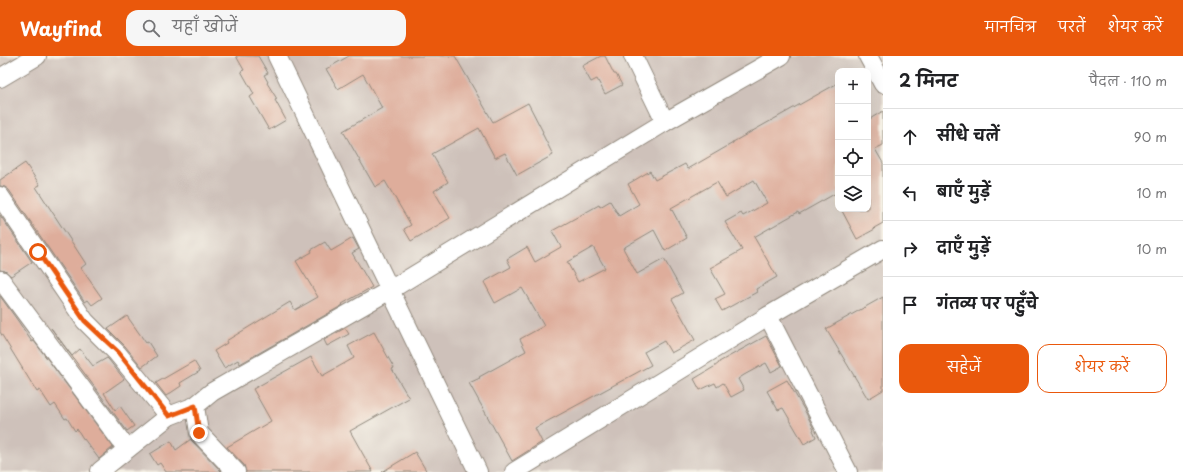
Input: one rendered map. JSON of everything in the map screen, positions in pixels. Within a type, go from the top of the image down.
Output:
[{"type":"street","points":[[0,78],[37,56]]},
{"type":"street","points":[[277,56],[478,472]]},
{"type":"street","points":[[633,56],[665,122]]},
{"type":"street","points":[[100,471],[169,416],[195,406],[212,392],[390,290],[665,122],[781,56]]},
{"type":"street","points":[[868,56],[883,84]]},
{"type":"street","points":[[0,196],[85,321],[118,352],[169,416]]},
{"type":"street","points":[[514,472],[768,316],[883,250]]},
{"type":"street","points":[[1,280],[127,449]]},
{"type":"street","points":[[768,316],[848,472]]},
{"type":"street","points":[[195,406],[199,433],[236,472]]},
{"type":"shaded area","points":[[0,56],[883,56],[883,472],[0,472]]},
{"type":"building","points":[[236,56],[258,56],[268,73],[264,75],[268,82],[267,83],[277,99],[275,100],[286,120],[269,130],[250,97],[254,94],[241,71],[244,70]]},
{"type":"building","points":[[349,56],[455,56],[493,122],[528,103],[553,155],[517,175],[505,153],[495,158],[479,128],[432,154],[448,182],[434,191],[450,218],[411,241],[404,229],[411,225],[385,181],[375,187],[343,131],[382,108],[363,74],[338,89],[326,69]]},
{"type":"building","points":[[601,56],[605,56],[614,74],[616,74],[622,85],[605,94],[597,79],[591,82],[582,66]]},
{"type":"building","points":[[835,85],[835,194],[799,214],[798,212],[754,237],[777,277],[756,289],[757,292],[722,311],[715,299],[725,294],[710,268],[742,250],[725,222],[741,213],[743,216],[767,203],[754,180],[726,197],[717,182],[671,208],[687,238],[665,251],[654,230],[623,248],[637,274],[664,259],[683,293],[672,299],[695,340],[671,353],[664,341],[644,352],[651,365],[535,428],[542,442],[512,461],[469,383],[526,351],[520,339],[544,326],[522,288],[495,303],[484,282],[511,267],[507,259],[527,247],[535,262],[561,247],[552,231],[599,205],[600,207],[610,201],[619,216],[639,204],[628,184],[650,171],[655,180],[685,164],[688,169]],"holes":[[[593,247],[605,268],[578,282],[567,262]]]},
{"type":"building","points":[[883,111],[883,145],[875,149],[883,163],[883,223],[857,239],[843,212],[871,212],[871,118]]},
{"type":"building","points":[[25,163],[40,185],[36,187],[86,264],[81,268],[102,298],[92,305],[88,300],[85,302],[9,190],[0,186],[0,180]]},
{"type":"building","points":[[0,215],[32,262],[11,276],[5,271],[0,270]]},
{"type":"building","points":[[353,238],[359,249],[352,253],[372,287],[240,364],[238,360],[224,368],[214,351],[227,343],[226,341],[290,302],[295,310],[318,297],[296,261],[312,252],[311,250],[325,242],[331,251]]},
{"type":"building","points":[[0,296],[32,342],[34,341],[113,447],[99,459],[77,429],[75,431],[67,418],[65,419],[55,404],[51,407],[40,390],[37,392],[0,332]]},
{"type":"building","points":[[883,297],[883,390],[868,399],[826,329]]},
{"type":"building","points":[[127,316],[157,356],[142,367],[125,346],[108,329]]},
{"type":"building","points":[[51,328],[72,356],[80,349],[93,366],[107,358],[109,360],[124,379],[104,393],[115,410],[120,406],[134,426],[127,431]]},
{"type":"building","points":[[345,328],[349,334],[327,346],[324,340]]},
{"type":"building","points":[[374,332],[394,368],[392,369],[409,398],[350,431],[373,472],[246,472],[244,465],[227,447],[271,421],[253,389],[311,357],[322,376],[354,358],[348,346]]},
{"type":"building","points":[[766,336],[782,366],[771,372],[766,363],[744,375],[738,379],[744,390],[731,397],[723,383],[717,387],[715,383],[700,390],[694,379],[714,367],[719,362]]},
{"type":"building","points":[[194,361],[200,371],[180,383],[181,386],[166,396],[156,383]]},
{"type":"building","points":[[787,380],[814,429],[813,430],[816,437],[804,444],[783,408],[778,410],[767,391]]},
{"type":"building","points":[[191,439],[222,472],[166,472],[160,463],[157,465],[150,454],[171,441],[176,450]]},
{"type":"building","points":[[415,452],[427,472],[382,472]]},
{"type":"route","points":[[38,252],[85,321],[118,352],[169,416],[195,406],[199,433]]}]
